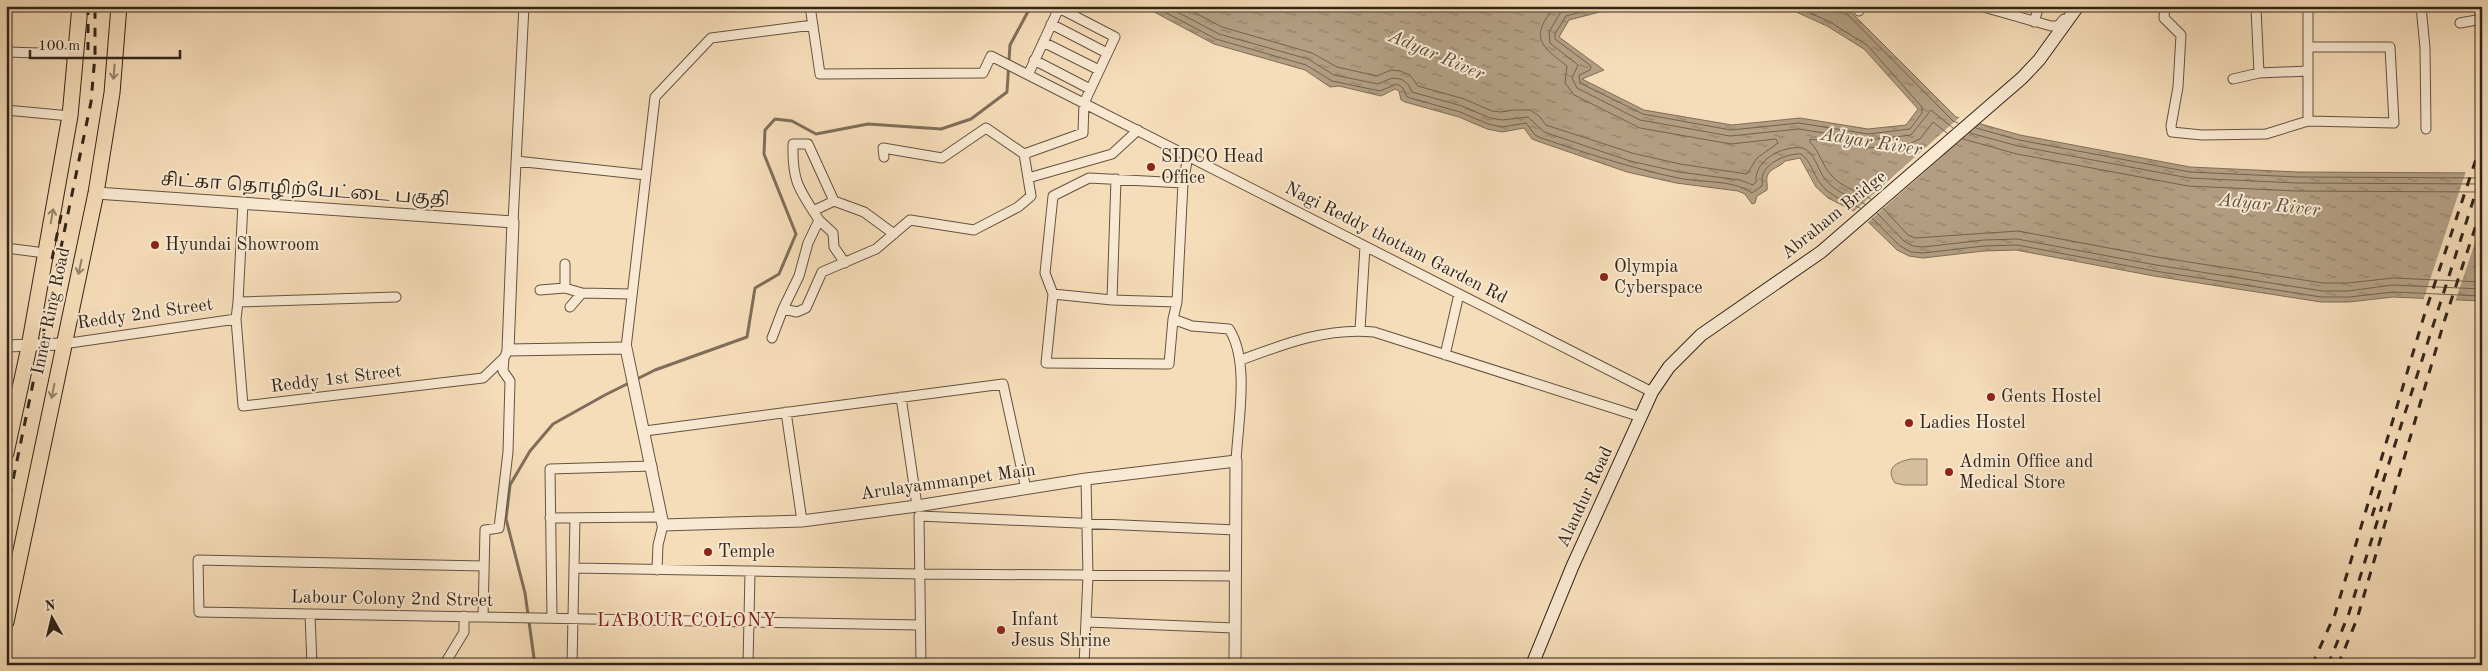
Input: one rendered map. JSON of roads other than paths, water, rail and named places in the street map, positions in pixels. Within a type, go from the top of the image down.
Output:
[{"type":"main road","name":"Inner Ring Road","points":[[6,453],[8,433],[29,347],[70,116],[80,6]]},
{"type":"main road","name":"Inner Ring Road","points":[[6,622],[96,193],[112,93],[119,6]]},
{"type":"main road","name":"Abraham Bridge","points":[[1683,351],[1721,320],[1821,252],[2022,78],[2039,60],[2078,6]]},
{"type":"main road","name":"Alandur Road","points":[[1532,665],[1573,565],[1652,392],[1661,377],[1683,351]]},
{"type":"street","points":[[483,616],[485,530],[500,528],[508,452],[510,381],[504,371],[524,6]]},
{"type":"street","points":[[657,570],[658,545],[662,521],[645,431],[626,348],[654,97],[711,38],[813,25],[810,6]]},
{"type":"street","points":[[1980,6],[2051,26],[2058,26],[2072,6]]},
{"type":"street","points":[[2034,22],[2039,6]]},
{"type":"street","points":[[2165,6],[2164,18],[2181,35],[2178,87],[2171,126],[2172,132],[2202,135],[2266,134],[2308,121],[2394,122],[2390,47],[2309,47]]},
{"type":"street","points":[[2308,6],[2308,121]]},
{"type":"street","points":[[2421,6],[2425,48],[2426,129]]},
{"type":"street","points":[[1024,154],[1083,133],[1084,103],[1115,36],[1059,8],[1028,75]]},
{"type":"street","points":[[2256,8],[2259,73]]},
{"type":"street","points":[[2460,23],[2482,19]]},
{"type":"street","points":[[1051,24],[1107,53]]},
{"type":"street","name":"Nagi Reddy thottam Garden Rd","points":[[813,25],[820,74],[983,73],[991,56],[1652,392]]},
{"type":"street","points":[[1043,42],[1099,70]]},
{"type":"street","points":[[6,52],[76,54]]},
{"type":"street","points":[[1034,60],[1090,89]]},
{"type":"street","points":[[2233,80],[2259,73],[2308,71]]},
{"type":"street","points":[[6,110],[70,116]]},
{"type":"street","points":[[784,309],[797,312],[806,308],[822,272],[876,249],[910,220],[974,230],[1018,207],[1031,196],[1024,154],[986,128],[942,158],[883,148],[884,157]]},
{"type":"street","points":[[1028,178],[1112,154],[1138,130]]},
{"type":"street","points":[[845,263],[834,247],[833,233],[819,220],[800,191],[792,170],[793,144],[808,144],[834,201],[864,212],[894,234]]},
{"type":"street","points":[[1183,183],[1089,178],[1053,196],[1045,273],[1053,294],[1046,363],[1169,364],[1173,319],[1177,302],[1183,183],[1188,156]]},
{"type":"street","points":[[516,162],[646,175]]},
{"type":"street","points":[[1112,300],[1116,179]]},
{"type":"street","name":"சிட்கா தொழிற்பேட்டை பகுதி","points":[[96,193],[513,222]]},
{"type":"street","points":[[813,211],[834,201]]},
{"type":"street","points":[[236,319],[243,203]]},
{"type":"street","points":[[772,338],[799,276],[808,242],[819,220]]},
{"type":"street","points":[[1360,330],[1365,246]]},
{"type":"street","points":[[6,248],[45,253]]},
{"type":"street","points":[[565,264],[565,288]]},
{"type":"street","points":[[540,290],[565,288],[582,293],[632,294]]},
{"type":"street","points":[[570,307],[582,293]]},
{"type":"street","points":[[1053,294],[1112,300],[1177,302]]},
{"type":"street","points":[[1445,355],[1459,294]]},
{"type":"street","points":[[238,302],[396,297]]},
{"type":"street","name":"Reddy 2nd Street","points":[[6,346],[29,347],[63,344],[236,319]]},
{"type":"street","name":"Reddy 1st Street","points":[[236,319],[243,406],[483,378],[506,354]]},
{"type":"street","points":[[1173,319],[1192,326],[1229,329],[1237,341],[1241,360],[1236,461],[1234,665]]},
{"type":"street","points":[[1241,360],[1304,338],[1360,330],[1374,332],[1641,416]]},
{"type":"street","points":[[506,354],[626,348]]},
{"type":"street","points":[[645,431],[1003,384],[1026,489]]},
{"type":"street","points":[[901,397],[918,511],[920,665]]},
{"type":"street","points":[[786,412],[802,521]]},
{"type":"street","name":"Arulayammanpet Main","points":[[662,521],[802,521],[918,511],[1086,479],[1236,461]]},
{"type":"street","points":[[552,618],[550,469],[652,466]]},
{"type":"street","points":[[1084,665],[1088,622],[1086,479]]},
{"type":"street","points":[[918,511],[1088,524],[1236,530]]},
{"type":"street","points":[[550,518],[662,521]]},
{"type":"street","points":[[572,665],[575,518]]},
{"type":"street","name":"Labour Colony 2nd Street","points":[[483,566],[198,560],[199,612],[920,625]]},
{"type":"street","points":[[575,568],[750,572],[1235,576]]},
{"type":"street","points":[[748,665],[750,572]]},
{"type":"street","points":[[310,614],[312,664],[438,665]]},
{"type":"street","points":[[444,665],[464,632],[464,616]]},
{"type":"street","points":[[1088,622],[1234,628]]},
{"type":"water","name":"Adyar River","points":[[1143,6],[1561,6],[1584,8],[1623,6],[1569,20],[1559,37],[1604,70],[1582,79],[1644,110],[1732,125],[1800,118],[1868,129],[1906,125],[1918,109],[1864,49],[1827,26],[1783,6],[1845,6],[1956,117],[2020,135],[2190,167],[2298,172],[2482,173],[2482,301],[2393,297],[2349,302],[2321,302],[2154,276],[2016,250],[1984,251],[1923,258],[1909,256],[1897,250],[1860,214],[1828,198],[1816,187],[1800,158],[1785,161],[1770,172],[1767,177],[1767,190],[1757,196],[1755,203],[1752,204],[1745,194],[1738,191],[1676,183],[1627,172],[1532,139],[1524,128],[1502,132],[1487,129],[1459,117],[1405,102],[1401,100],[1399,91],[1395,89],[1381,96],[1339,86],[1330,87],[1305,70],[1214,44]]},
{"type":"waterway","points":[[535,665],[525,593],[506,519],[510,485],[530,451],[553,424],[655,370],[747,337],[755,288],[779,274],[796,234],[764,154],[765,130],[775,119],[792,121],[816,134],[868,124],[941,129],[971,119],[1007,92],[1010,45],[1031,6]]},
{"type":"railway","points":[[88,6],[88,50]]},
{"type":"railway","points":[[6,514],[91,102],[95,55],[95,6]]},
{"type":"railway","points":[[2312,665],[2335,614],[2424,316],[2482,141]]},
{"type":"railway","points":[[2372,516],[2482,173]]},
{"type":"railway","points":[[52,259],[63,206]]},
{"type":"railway","points":[[2338,665],[2357,619],[2444,322],[2482,207]]},
{"type":"railway","points":[[2328,665],[2349,613],[2382,506]]},
{"type":"place","name":"SIDCO Head Office","points":[[1151,167]]},
{"type":"place","name":"Hyundai Showroom","points":[[155,245]]},
{"type":"place","name":"Olympia Cyberspace","points":[[1604,277]]},
{"type":"place","name":"Gents Hostel","points":[[1991,397]]},
{"type":"place","name":"Ladies Hostel","points":[[1909,423]]},
{"type":"place","name":"Admin Office and Medical Store","points":[[1949,472]]},
{"type":"place","name":"Temple","points":[[708,552]]},
{"type":"place","name":"Infant Jesus Shrine","points":[[1001,630]]},
{"type":"district","name":"LABOUR COLONY","points":[[687,621]]}]
